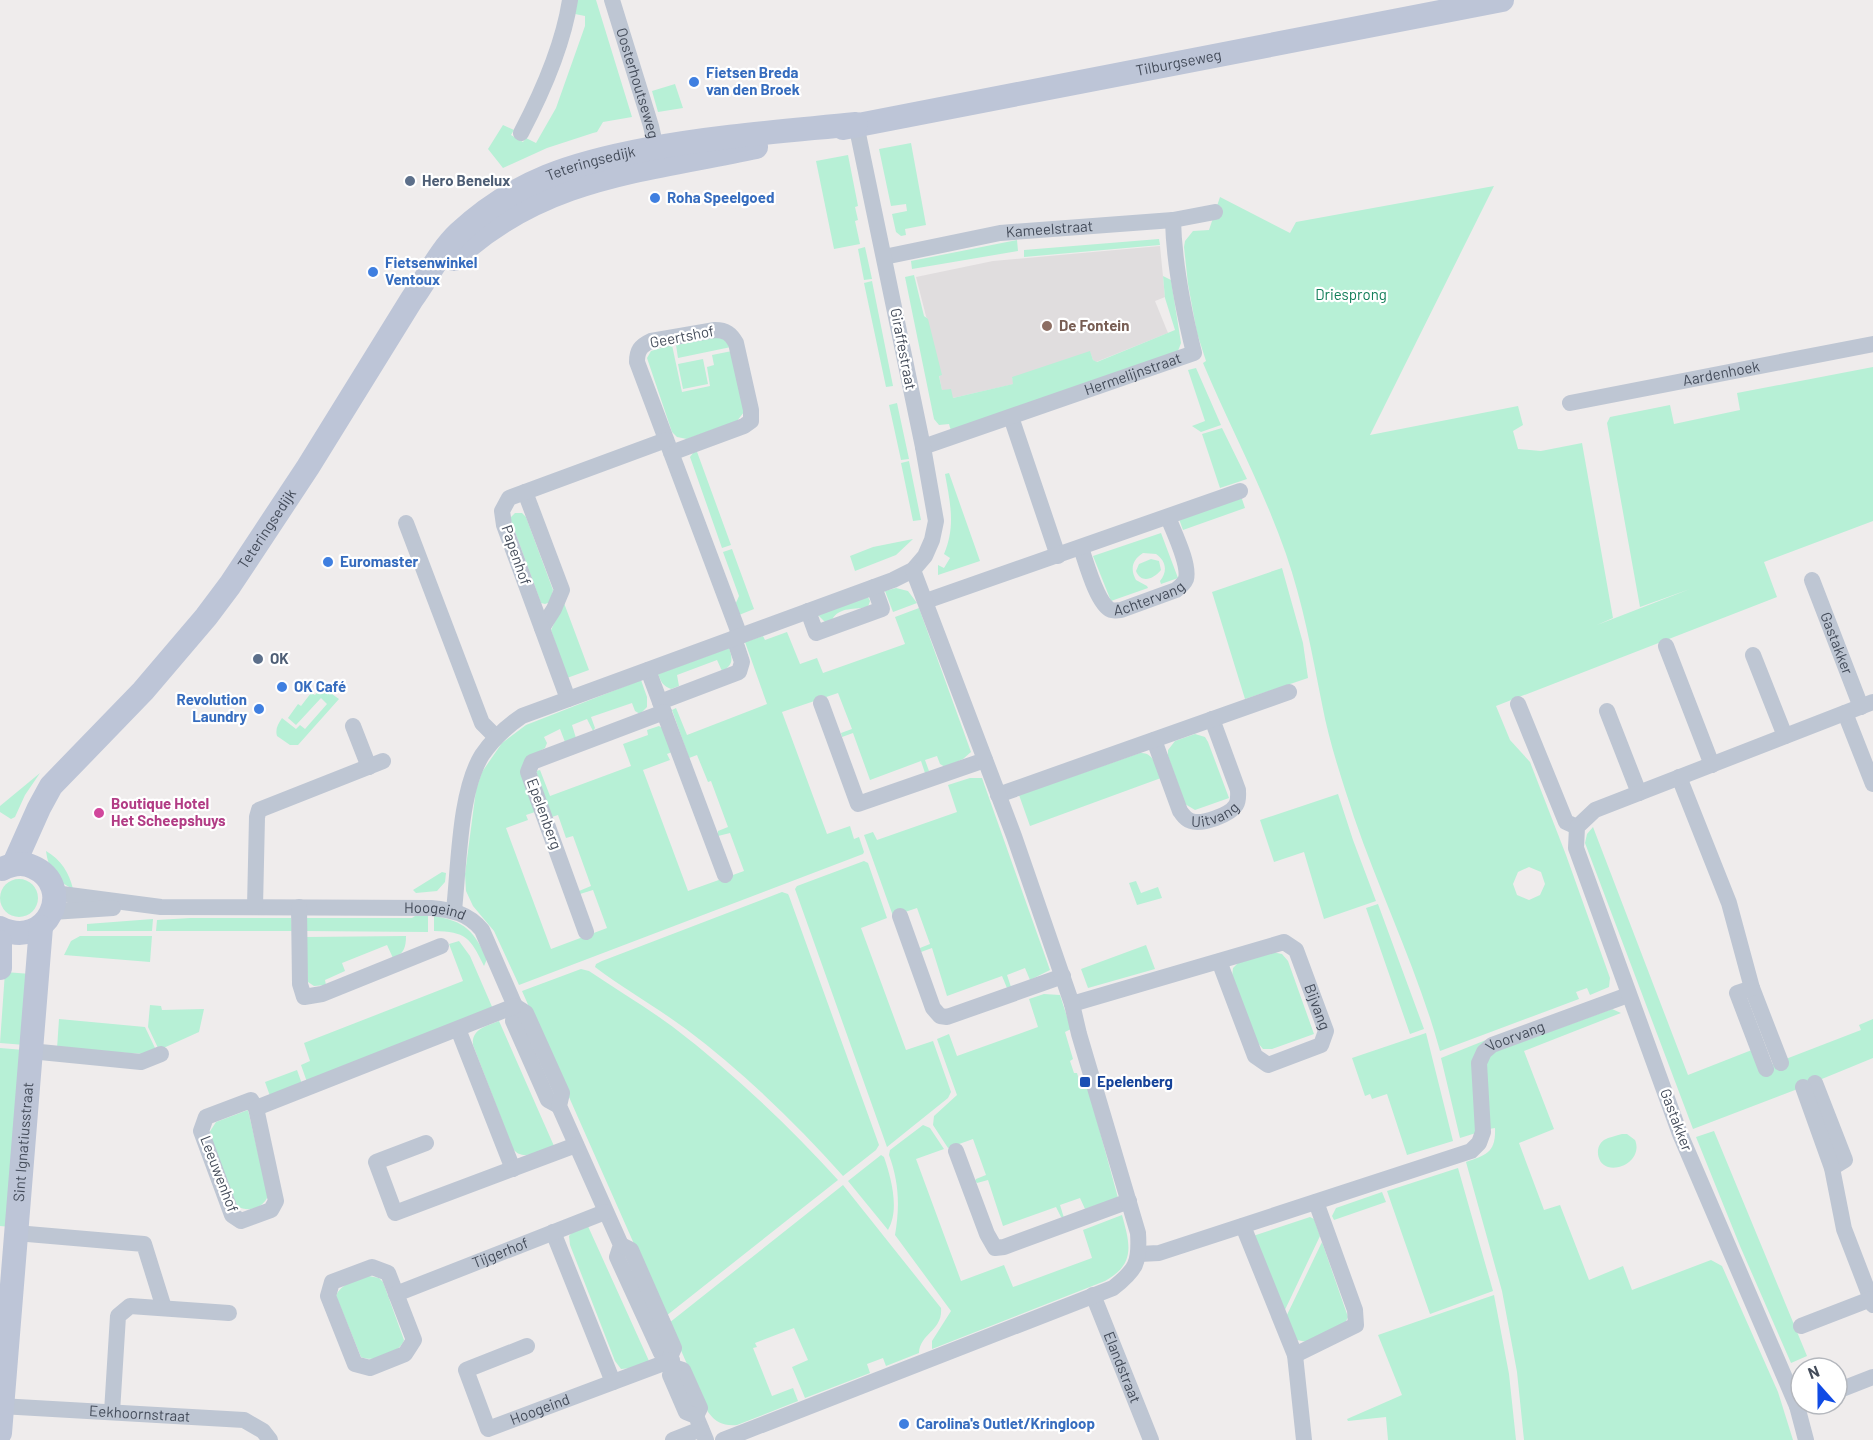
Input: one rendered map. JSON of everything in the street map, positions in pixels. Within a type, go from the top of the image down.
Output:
[{"type":"main road","name":"Tilburgseweg","points":[[658,157],[696,140],[856,124],[1502,0]]},
{"type":"main road","name":"Teteringsedijk","points":[[17,868],[43,834],[56,802],[80,757],[143,691],[230,585],[297,485],[439,255],[457,234],[483,212],[506,197],[546,176],[599,158],[658,157]]},
{"type":"main road","points":[[0,928],[9,933],[31,932],[49,910],[51,883],[17,868]]},
{"type":"main road","name":"Sint Ignatiusstraat","points":[[0,1433],[30,1051],[49,910]]},
{"type":"main road","points":[[0,942],[0,968]]},
{"type":"street","points":[[521,133],[538,101],[566,26],[570,0]]},
{"type":"street","name":"Oosterhoutseweg","points":[[612,0],[651,126],[658,157]]},
{"type":"street","name":"Giraffestraat","points":[[856,124],[923,447],[936,521],[932,540],[925,556],[913,570]]},
{"type":"street","name":"Kameelstraat","points":[[884,257],[1000,233],[1173,220],[1215,212]]},
{"type":"street","name":"Hermelijnstraat","points":[[923,447],[1194,353],[1184,314],[1174,248],[1173,220]]},
{"type":"street","name":"Geertshof","points":[[669,447],[744,426],[751,421],[751,410],[736,344],[732,336],[724,330],[651,341],[637,352],[637,362],[737,637]]},
{"type":"street","name":"Aardenhoek","points":[[1570,403],[1873,344]]},
{"type":"street","points":[[1011,417],[1058,556]]},
{"type":"street","name":"Papenhof","points":[[568,699],[504,525],[502,511],[509,498],[669,447]]},
{"type":"street","points":[[926,601],[1240,491]]},
{"type":"street","name":"Papenhof","points":[[525,492],[562,590],[542,628]]},
{"type":"street","name":"Achtervang","points":[[1081,548],[1104,605],[1112,610],[1121,610],[1176,590],[1186,578],[1186,567],[1168,517]]},
{"type":"street","points":[[406,523],[482,723],[496,737]]},
{"type":"street","points":[[454,910],[469,787],[482,756],[496,737],[522,716],[874,587],[913,570],[1063,976],[1138,1233],[1139,1254],[1130,1274],[1113,1288],[723,1440]]},
{"type":"street","name":"Gastakker","points":[[1812,580],[1860,707],[1871,779]]},
{"type":"street","points":[[808,611],[816,633],[882,609],[874,587]]},
{"type":"street","name":"Epelenberg","points":[[586,932],[528,772],[532,762],[739,672],[742,662],[737,637]]},
{"type":"street","points":[[1666,646],[1712,765]]},
{"type":"street","points":[[1753,655],[1785,736]]},
{"type":"street","points":[[648,670],[725,875]]},
{"type":"street","points":[[998,795],[1289,692]]},
{"type":"street","points":[[821,703],[858,804],[985,760]]},
{"type":"street","points":[[1518,704],[1566,822],[1576,827],[1595,810],[1860,707]]},
{"type":"street","points":[[1607,711],[1639,793]]},
{"type":"street","name":"Uitvang","points":[[1154,740],[1180,811],[1186,819],[1194,822],[1230,812],[1236,806],[1239,798],[1238,790],[1212,719]]},
{"type":"street","points":[[255,907],[259,810],[376,764],[353,726]]},
{"type":"street","points":[[1679,777],[1729,903],[1773,1066]]},
{"type":"street","name":"Gastakker","points":[[1576,827],[1576,848],[1680,1134],[1789,1380]]},
{"type":"street","name":"Hoogeind","points":[[49,910],[141,905],[431,908],[454,910],[475,921],[482,930],[515,1006],[526,1013],[562,1093],[559,1106],[605,1212],[621,1245],[631,1250],[674,1348],[672,1361],[488,1429],[466,1370],[527,1347]]},
{"type":"street","points":[[299,908],[300,984],[304,998],[322,994],[441,946]]},
{"type":"street","points":[[900,916],[933,1008],[940,1016],[947,1017],[1063,976]]},
{"type":"street","name":"Bijvang","points":[[1072,1004],[1219,961],[1284,942],[1296,950],[1326,1031],[1321,1045],[1268,1065],[1255,1056],[1219,961]]},
{"type":"street","name":"Voorvang","points":[[1139,1254],[1159,1253],[1471,1151],[1479,1143],[1483,1132],[1479,1063],[1484,1052],[1492,1045],[1628,994]]},
{"type":"street","name":"Leeuwenhof","points":[[256,1108],[515,1006]]},
{"type":"street","points":[[458,1029],[513,1168]]},
{"type":"street","points":[[30,1051],[141,1062],[161,1054]]},
{"type":"street","points":[[1801,1326],[1872,1302],[1844,1229],[1832,1168],[1809,1085]]},
{"type":"street","name":"Leeuwenhof","points":[[251,1100],[256,1108],[276,1201],[271,1210],[241,1221],[232,1215],[201,1131],[206,1117],[251,1100]]},
{"type":"street","points":[[426,1143],[376,1162],[395,1213],[576,1144]]},
{"type":"street","points":[[957,1151],[987,1234],[996,1248],[1129,1201]]},
{"type":"street","points":[[1295,1355],[1356,1325],[1355,1310],[1316,1202]]},
{"type":"street","name":"Tijgerhof","points":[[396,1294],[605,1212]]},
{"type":"street","points":[[1243,1226],[1295,1355],[1304,1440]]},
{"type":"street","points":[[553,1232],[613,1382]]},
{"type":"street","points":[[16,1233],[144,1244],[164,1308]]},
{"type":"street","points":[[372,1267],[388,1274],[396,1294],[414,1340],[405,1354],[370,1368],[354,1364],[328,1296],[332,1282],[372,1267]]},
{"type":"street","name":"Elandstraat","points":[[1093,1295],[1151,1440]]},
{"type":"street","points":[[112,1412],[118,1316],[130,1306],[229,1312]]},
{"type":"street","points":[[672,1361],[683,1370],[696,1398],[700,1408],[701,1428],[673,1440]]},
{"type":"street","points":[[1849,1386],[1873,1377]]},
{"type":"street","name":"Eekhoornstraat","points":[[1,1406],[244,1420],[263,1431],[270,1440]]},
{"type":"street","name":"Gastakker","points":[[1802,1416],[1806,1440]]},
{"type":"shaded area","name":"De Fontein","points":[[1160,246],[1165,297],[1155,301],[1168,333],[1096,362],[1090,352],[1012,378],[1014,384],[953,398],[942,391],[939,375],[941,375],[916,277],[993,261]]},
{"type":"green space","points":[[576,0],[596,0],[632,117],[603,122],[597,132],[547,148],[503,168],[488,149],[503,125],[514,130],[511,135],[523,142],[526,138],[536,143],[556,108],[585,26],[585,16],[575,14]]},
{"type":"green space","points":[[675,84],[683,108],[658,112],[652,91]]},
{"type":"green space","points":[[911,143],[926,225],[905,229],[906,235],[901,236],[896,232],[892,214],[907,211],[906,204],[891,206],[879,149]]},
{"type":"green space","points":[[848,155],[858,206],[855,207],[858,220],[855,221],[860,244],[834,249],[816,161]]},
{"type":"green space","name":"Driesprong","points":[[1494,186],[1370,435],[1518,406],[1523,425],[1513,431],[1518,449],[1541,451],[1582,443],[1613,618],[1597,625],[1690,589],[1640,607],[1607,423],[1610,417],[1670,405],[1674,424],[1740,410],[1737,393],[1873,367],[1873,521],[1764,562],[1777,597],[1496,706],[1510,740],[1530,762],[1610,978],[1609,987],[1590,995],[1587,988],[1576,992],[1579,999],[1440,1051],[1421,992],[1340,775],[1325,718],[1302,610],[1286,554],[1257,481],[1203,363],[1206,361],[1197,333],[1188,284],[1185,241],[1193,231],[1209,230],[1220,197],[1290,233],[1296,222]],"holes":[[[1529,867],[1541,872],[1545,884],[1540,895],[1529,900],[1517,895],[1513,884],[1518,872]]]},
{"type":"green space","points":[[1159,239],[1160,245],[1024,257],[1024,250]]},
{"type":"green space","points":[[1017,240],[1018,251],[912,269],[911,261]]},
{"type":"green space","points":[[865,247],[872,279],[864,280],[858,249]]},
{"type":"green space","points":[[914,275],[942,375],[939,376],[942,390],[951,389],[953,398],[1013,384],[1012,377],[1090,351],[1093,360],[1097,362],[1175,330],[1165,298],[1163,276],[1171,280],[1181,343],[1178,351],[951,431],[949,424],[939,425],[934,419],[905,277]]},
{"type":"green space","points":[[872,281],[893,386],[886,387],[864,283]]},
{"type":"green space","points":[[718,337],[724,338],[731,347],[678,358],[676,345]]},
{"type":"green space","points":[[672,345],[682,392],[710,386],[707,367],[714,365],[712,355],[732,351],[744,412],[737,421],[687,439],[677,437],[672,432],[647,358],[651,351]]},
{"type":"green space","points":[[703,359],[708,384],[683,389],[678,364]]},
{"type":"green space","points":[[1196,368],[1221,425],[1201,432],[1192,426],[1205,421],[1188,370]]},
{"type":"green space","points":[[897,403],[909,459],[901,460],[889,405]]},
{"type":"green space","points":[[1222,428],[1247,479],[1220,488],[1202,434]]},
{"type":"green space","points":[[696,449],[731,545],[722,548],[690,457]]},
{"type":"green space","points":[[909,461],[921,520],[913,521],[901,463]]},
{"type":"green space","points":[[949,473],[980,561],[938,575],[938,565],[944,568],[950,558],[944,554],[951,524],[945,474]]},
{"type":"green space","points":[[1241,496],[1245,508],[1183,530],[1179,519]]},
{"type":"green space","points":[[515,513],[522,513],[526,517],[553,590],[550,602],[545,604],[541,603],[510,518]]},
{"type":"green space","points":[[1161,533],[1178,578],[1161,584],[1165,570],[1162,560],[1156,554],[1143,553],[1134,562],[1133,572],[1136,580],[1148,588],[1111,601],[1093,556]]},
{"type":"green space","points":[[913,539],[896,555],[855,571],[850,556],[873,547]]},
{"type":"green space","points":[[732,549],[754,609],[739,615],[735,605],[739,596],[723,552]]},
{"type":"green space","points":[[1151,559],[1159,561],[1161,570],[1151,578],[1141,578],[1136,571],[1139,564]]},
{"type":"green space","points":[[1282,568],[1303,643],[1308,678],[1245,699],[1212,592]]},
{"type":"green space","points":[[896,588],[908,591],[917,603],[893,612],[885,591]]},
{"type":"green space","points":[[868,597],[870,601],[868,607],[839,612],[832,620],[825,622],[818,615]]},
{"type":"green space","points":[[564,603],[589,670],[567,678],[551,630]]},
{"type":"green space","points":[[919,608],[971,752],[963,759],[945,767],[940,764],[937,756],[925,760],[929,771],[925,773],[921,761],[870,780],[853,733],[842,737],[841,733],[852,729],[838,693],[782,712],[827,834],[850,826],[854,839],[859,837],[863,854],[519,985],[494,931],[473,906],[466,891],[465,874],[476,790],[482,772],[502,743],[526,725],[641,680],[647,697],[647,707],[640,714],[635,711],[632,703],[591,717],[595,728],[593,731],[587,719],[572,725],[576,738],[565,742],[560,729],[544,737],[547,743],[545,748],[531,756],[535,812],[526,815],[528,820],[506,828],[551,949],[607,928],[593,890],[580,894],[579,891],[591,886],[573,836],[566,838],[558,815],[552,817],[536,771],[540,770],[550,796],[631,766],[623,744],[648,735],[647,730],[659,726],[672,752],[667,754],[670,760],[643,770],[688,891],[744,871],[730,833],[718,836],[718,831],[728,827],[711,781],[708,782],[697,755],[689,758],[672,710],[676,708],[687,735],[767,704],[745,642],[763,636],[765,640],[787,632],[800,664],[817,658],[823,673],[905,644],[895,617]]},
{"type":"green space","points":[[729,648],[731,662],[722,671],[717,660],[677,675],[679,686],[671,689],[664,685],[659,677],[658,674]]},
{"type":"green space","points":[[322,687],[339,699],[298,745],[290,745],[277,736],[277,727],[282,718],[296,729],[300,725],[305,729],[327,704],[321,698],[296,725],[288,718],[298,704],[301,706],[311,693],[315,695]]},
{"type":"green space","points":[[1195,734],[1205,737],[1208,742],[1229,798],[1195,810],[1185,804],[1168,756],[1168,750],[1175,741]]},
{"type":"green space","points":[[1145,753],[1151,758],[1161,778],[1030,826],[1019,795]]},
{"type":"green space","points":[[40,773],[25,795],[15,817],[11,819],[0,812],[0,806]]},
{"type":"green space","points":[[970,778],[982,778],[1050,970],[1030,980],[1025,968],[1007,975],[1011,987],[1007,988],[1002,976],[947,996],[932,948],[921,952],[920,948],[930,944],[917,908],[893,916],[864,835],[873,832],[877,840],[957,812],[948,785]]},
{"type":"green space","points":[[1338,794],[1376,901],[1324,919],[1304,852],[1274,862],[1260,820]]},
{"type":"green space","points":[[1593,827],[1688,1075],[1762,1046],[1770,1065],[1861,1030],[1859,1025],[1873,1019],[1873,1058],[1693,1129],[1585,843],[1587,834]]},
{"type":"green space","points":[[46,851],[64,867],[73,889],[62,883],[54,874]]},
{"type":"green space","points":[[864,861],[868,863],[887,918],[861,928],[906,1050],[933,1041],[951,1092],[948,1098],[887,1147],[795,889],[797,886]]},
{"type":"green space","points":[[442,872],[446,873],[445,882],[437,891],[416,893],[413,890]]},
{"type":"green space","points":[[19,879],[33,884],[38,898],[33,912],[19,917],[5,912],[0,898],[5,884]]},
{"type":"green space","points":[[1136,881],[1141,893],[1158,887],[1162,898],[1137,905],[1129,883]]},
{"type":"green space","points":[[782,892],[789,896],[879,1145],[876,1150],[843,1176],[788,1118],[728,1063],[686,1029],[595,967],[602,961]]},
{"type":"green space","points":[[1378,904],[1424,1029],[1410,1034],[1366,908]]},
{"type":"green space","points":[[428,916],[428,932],[305,931],[305,918],[412,918]]},
{"type":"green space","points":[[434,916],[461,924],[473,934],[487,959],[484,966],[475,948],[466,938],[453,933],[434,931]]},
{"type":"green space","points":[[291,918],[292,931],[156,931],[157,920]]},
{"type":"green space","points":[[153,919],[152,931],[87,931],[87,924]]},
{"type":"green space","points":[[80,936],[152,936],[150,962],[64,955],[71,941]]},
{"type":"green space","points":[[406,936],[404,950],[393,958],[387,945],[342,963],[345,971],[325,980],[326,985],[314,986],[308,982],[305,937]]},
{"type":"green space","points":[[459,941],[470,956],[493,1009],[307,1082],[301,1065],[310,1061],[304,1043],[463,981],[449,944]]},
{"type":"green space","points":[[1146,945],[1155,969],[1088,988],[1081,969]]},
{"type":"green space","points":[[1272,952],[1282,954],[1288,961],[1314,1034],[1272,1049],[1263,1049],[1257,1042],[1232,977],[1233,968],[1239,962]]},
{"type":"green space","points":[[581,969],[589,971],[673,1027],[717,1062],[799,1139],[838,1180],[666,1316],[522,991]]},
{"type":"green space","points":[[5,972],[31,974],[25,1045],[0,1043]]},
{"type":"green space","points":[[1044,994],[1060,995],[1071,1029],[1065,1032],[1073,1059],[1070,1061],[1081,1086],[1087,1084],[1118,1198],[1085,1209],[1080,1198],[1060,1205],[1064,1218],[1061,1217],[1056,1207],[1003,1226],[988,1180],[977,1183],[975,1181],[986,1175],[973,1139],[948,1148],[933,1125],[934,1116],[957,1095],[937,1039],[949,1034],[957,1056],[1038,1027],[1029,999]]},
{"type":"green space","points":[[150,1005],[161,1006],[162,1010],[204,1009],[199,1032],[159,1050],[148,1027]]},
{"type":"green space","points":[[1612,1009],[1621,1013],[1524,1051],[1554,1129],[1519,1143],[1544,1210],[1560,1205],[1589,1280],[1623,1266],[1632,1290],[1711,1260],[1722,1266],[1778,1392],[1793,1440],[1524,1440],[1517,1372],[1502,1291],[1466,1162],[1484,1155],[1494,1143],[1495,1128],[1489,1129],[1486,1065],[1488,1057],[1494,1052]]},
{"type":"green space","points":[[59,1019],[145,1027],[156,1050],[146,1054],[57,1049]]},
{"type":"green space","points":[[499,1021],[554,1146],[532,1154],[522,1155],[513,1149],[473,1045],[477,1032]]},
{"type":"green space","points":[[1426,1033],[1453,1141],[1407,1155],[1387,1094],[1372,1099],[1370,1094],[1365,1096],[1352,1058]]},
{"type":"green space","points":[[1486,1040],[1476,1133],[1460,1138],[1441,1058]]},
{"type":"green space","points":[[0,1048],[24,1050],[11,1227],[0,1226]]},
{"type":"green space","points":[[297,1070],[302,1084],[270,1096],[265,1082]]},
{"type":"green space","points":[[248,1110],[268,1196],[263,1204],[251,1209],[237,1206],[209,1133],[216,1122]]},
{"type":"green space","points":[[923,1125],[930,1128],[944,1149],[916,1159],[961,1281],[1004,1265],[1013,1287],[1092,1258],[1083,1230],[1122,1215],[1128,1252],[1122,1268],[1105,1281],[932,1349],[932,1341],[951,1311],[895,1235],[898,1194],[889,1155],[890,1150]]},
{"type":"green space","points":[[1714,1131],[1807,1356],[1789,1356],[1789,1358],[1696,1137]]},
{"type":"green space","points":[[1627,1134],[1635,1140],[1637,1146],[1634,1157],[1620,1167],[1604,1165],[1598,1155],[1601,1143]]},
{"type":"green space","points":[[881,1155],[887,1165],[894,1203],[892,1222],[888,1230],[848,1181]]},
{"type":"green space","points":[[1458,1168],[1493,1291],[1430,1314],[1387,1191]]},
{"type":"green space","points":[[843,1185],[941,1308],[939,1322],[923,1341],[919,1353],[886,1366],[883,1358],[867,1364],[870,1373],[805,1398],[792,1367],[808,1360],[794,1328],[755,1343],[757,1347],[753,1348],[772,1396],[793,1388],[798,1401],[737,1425],[721,1423],[708,1412],[669,1323]]},
{"type":"green space","points":[[1382,1192],[1386,1202],[1334,1220],[1332,1216],[1336,1208]]},
{"type":"green space","points":[[1310,1217],[1314,1219],[1320,1236],[1283,1314],[1253,1236]]},
{"type":"green space","points":[[587,1224],[649,1361],[631,1368],[621,1369],[615,1361],[570,1245],[569,1236],[575,1229]]},
{"type":"green space","points":[[1322,1242],[1348,1317],[1345,1323],[1307,1342],[1297,1340],[1285,1319]]},
{"type":"green space","points":[[369,1276],[379,1278],[383,1282],[404,1340],[402,1345],[392,1353],[373,1359],[361,1357],[336,1296],[345,1285]]},
{"type":"green space","points":[[1494,1295],[1509,1374],[1516,1440],[1388,1440],[1386,1417],[1348,1421],[1347,1419],[1402,1395],[1378,1335]]},
{"type":"place","name":"Fietsen Breda van den Broek","points":[[694,82]]},
{"type":"place","name":"Hero Benelux","points":[[410,181]]},
{"type":"place","name":"Roha Speelgoed","points":[[655,198]]},
{"type":"place","name":"Fietsenwinkel Ventoux","points":[[373,272]]},
{"type":"place","name":"De Fontein","points":[[1047,326]]},
{"type":"place","name":"Euromaster","points":[[328,562]]},
{"type":"place","name":"OK","points":[[258,659]]},
{"type":"place","name":"OK Café","points":[[282,687]]},
{"type":"place","name":"Revolution Laundry","points":[[259,709]]},
{"type":"place","name":"Boutique Hotel Het Scheepshuys","points":[[99,813]]},
{"type":"place","name":"Epelenberg","points":[[1085,1082]]},
{"type":"place","name":"Carolina's Outlet/Kringloop","points":[[904,1424]]}]
